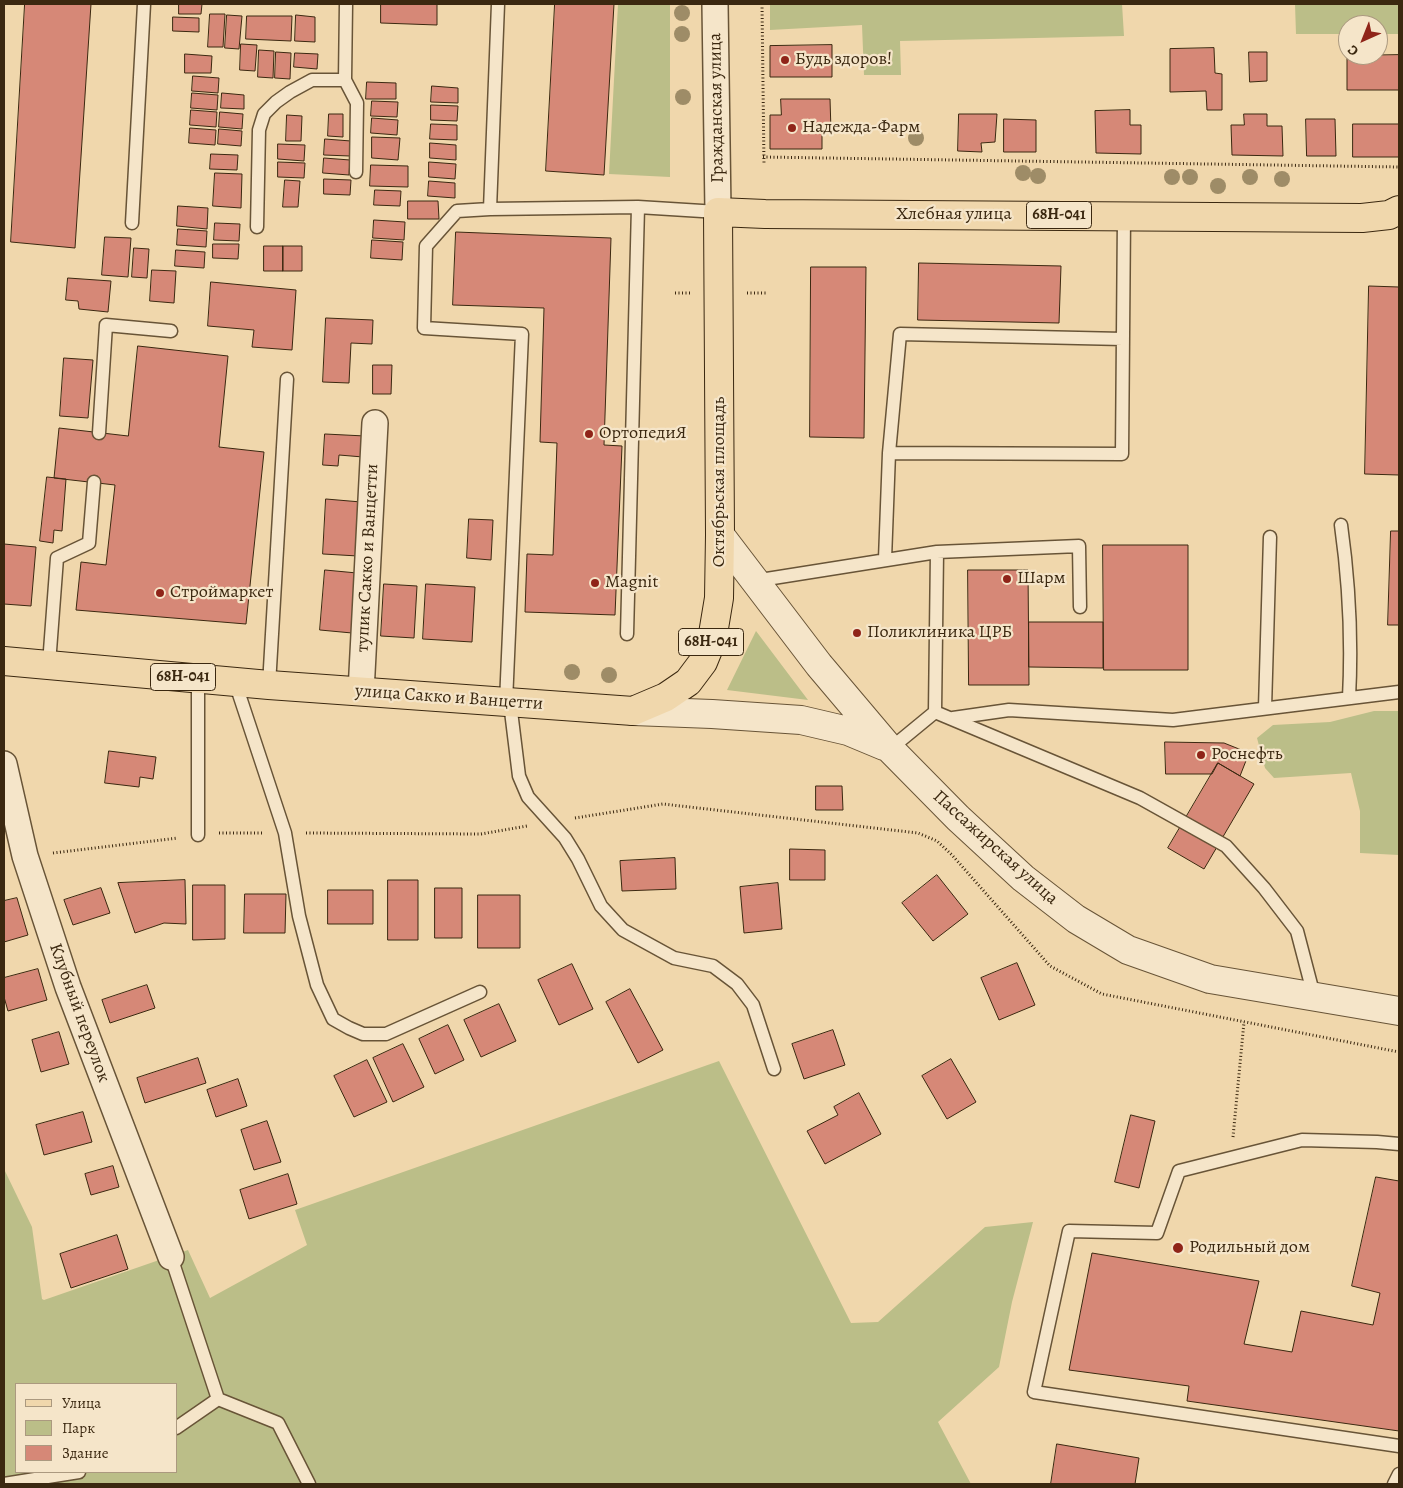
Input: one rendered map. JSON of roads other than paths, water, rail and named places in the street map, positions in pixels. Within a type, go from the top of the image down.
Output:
[{"type":"main road","name":"Хлебная улица","points":[[718,212],[765,214],[1362,218],[1389,215],[1399,210]]},
{"type":"main road","name":"Октябрьская площадь","points":[[633,711],[666,697],[688,682],[703,662],[712,640],[719,598],[720,535],[718,212]]},
{"type":"main road","name":"улица Сакко и Ванцетти","points":[[4,661],[269,685],[633,711]]},
{"type":"street","name":"Гражданская улица","points":[[715,4],[718,212]]},
{"type":"street","name":"тупик Сакко и Ванцетти","points":[[361,692],[375,423]]},
{"type":"street","name":"Пассажирская улица","points":[[720,535],[819,665],[890,749],[958,818],[1023,878],[1076,919],[1128,950],[1210,979],[1399,1011]]},
{"type":"street","name":"улица Сакко и Ванцетти","points":[[633,711],[801,720],[848,731],[890,749]]},
{"type":"street","name":"Клубный переулок","points":[[4,764],[25,856],[68,987],[171,1257]]},
{"type":"lane","points":[[132,223],[144,4]]},
{"type":"lane","points":[[346,4],[345,80],[357,103],[356,172]]},
{"type":"lane","points":[[490,209],[498,4]]},
{"type":"lane","points":[[257,227],[259,130],[264,114],[290,92],[312,80],[345,80]]},
{"type":"lane","points":[[627,634],[638,207]]},
{"type":"lane","points":[[718,212],[638,207],[457,211],[426,246],[424,328],[522,334],[508,702],[519,776],[528,797],[565,838],[578,859],[601,906],[623,930],[674,958],[714,966],[737,984],[753,1005],[774,1069]]},
{"type":"lane","points":[[889,452],[1122,454],[1124,216]]},
{"type":"lane","points":[[99,432],[106,325],[171,331]]},
{"type":"lane","points":[[885,559],[889,452],[900,334],[1123,339]]},
{"type":"lane","points":[[269,685],[287,379]]},
{"type":"lane","points":[[49,664],[57,558],[89,542],[94,482]]},
{"type":"lane","points":[[1341,525],[1345,549],[1351,658],[1349,698]]},
{"type":"lane","points":[[1265,708],[1270,537]]},
{"type":"lane","points":[[754,581],[937,552],[1079,546],[1080,607]]},
{"type":"lane","points":[[936,712],[937,552]]},
{"type":"lane","points":[[198,678],[198,835]]},
{"type":"lane","points":[[235,682],[285,833],[299,916],[317,984],[333,1019],[363,1034],[386,1034],[480,992]]},
{"type":"lane","points":[[953,718],[1009,710],[1173,720],[1399,692]]},
{"type":"lane","points":[[936,712],[1140,798],[1226,846],[1264,888],[1297,932],[1314,996]]},
{"type":"lane","points":[[890,749],[936,712]]},
{"type":"lane","points":[[1399,1144],[1302,1140],[1179,1171],[1157,1233],[1069,1230],[1034,1392],[1399,1446]]},
{"type":"lane","points":[[171,1257],[218,1398],[278,1423],[309,1484]]},
{"type":"lane","points":[[178,1427],[218,1398]]},
{"type":"lane","points":[[4,1484],[74,1473]]},
{"type":"lane","points":[[1394,1484],[1399,1474]]},
{"type":"place","name":"Будь здоров!","points":[[785,60]]},
{"type":"place","name":"Надежда-Фарм","points":[[792,128]]},
{"type":"place","name":"ОртопедиЯ","points":[[589,434]]},
{"type":"place","name":"Шарм","points":[[1007,579]]},
{"type":"place","name":"Magnit","points":[[595,583]]},
{"type":"place","name":"Строймаркет","points":[[160,593]]},
{"type":"place","name":"Поликлиника ЦРБ","points":[[857,633]]},
{"type":"place","name":"Роснефть","points":[[1201,755]]},
{"type":"place","name":"Родильный дом","points":[[1178,1248]]}]
